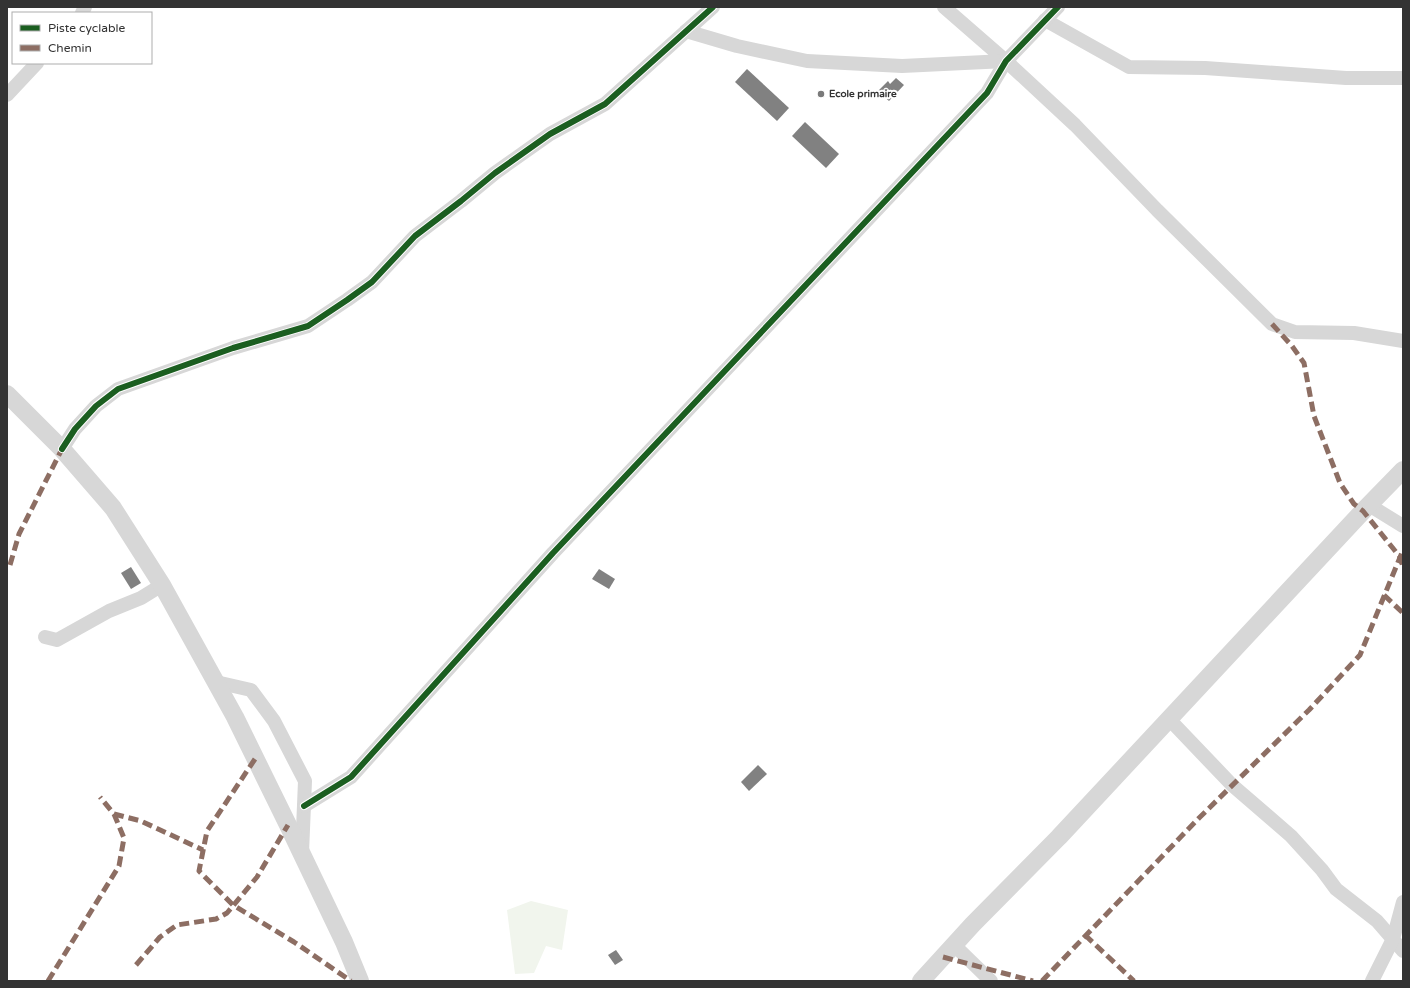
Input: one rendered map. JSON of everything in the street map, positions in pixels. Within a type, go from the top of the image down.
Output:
[{"type":"street","points":[[62,448],[75,429],[96,406],[118,389],[233,348],[308,326],[348,300],[372,282],[415,236],[462,201],[495,173],[550,134],[605,104],[713,7]]},
{"type":"street","points":[[944,7],[1075,125],[1157,210],[1272,324],[1295,332],[1354,333],[1403,341]]},
{"type":"street","points":[[304,806],[351,777],[553,553],[987,93],[1006,62],[1058,7]]},
{"type":"street","points":[[1045,20],[1129,67],[1205,68],[1346,78],[1403,78]]},
{"type":"street","points":[[686,31],[737,46],[807,61],[902,66],[1006,62]]},
{"type":"street","points":[[7,95],[36,64]]},
{"type":"street","points":[[7,394],[62,448],[113,508],[162,585],[235,717],[302,853],[344,942],[360,981]]},
{"type":"street","points":[[921,981],[973,924],[1059,837],[1403,470]]},
{"type":"street","points":[[1369,505],[1403,526]]},
{"type":"street","points":[[45,637],[57,640],[109,611],[141,598],[162,585]]},
{"type":"street","points":[[216,682],[251,690],[274,721],[305,781],[302,853]]},
{"type":"street","points":[[1169,719],[1232,785],[1291,836],[1322,870],[1336,889],[1377,921],[1403,951]]},
{"type":"street","points":[[1372,981],[1393,939],[1403,902]]},
{"type":"street","points":[[954,945],[991,981]]},
{"type":"shaded area","points":[[531,901],[568,910],[562,950],[546,946],[534,973],[515,974],[507,910]]},
{"type":"building","points":[[747,69],[789,108],[777,121],[735,82]]},
{"type":"building","points":[[896,78],[904,85],[889,101],[878,91],[888,81],[890,84]]},
{"type":"building","points":[[805,122],[839,154],[826,168],[792,136]]},
{"type":"building","points":[[131,567],[141,583],[131,589],[121,573]]},
{"type":"building","points":[[599,569],[615,579],[609,589],[592,579]]},
{"type":"building","points":[[758,765],[767,774],[749,791],[741,782]]},
{"type":"building","points":[[616,950],[623,960],[615,965],[608,955]]},
{"type":"marked path","points":[[1272,324],[1292,346],[1304,363],[1314,416],[1340,483],[1354,504],[1363,511],[1400,557],[1403,567]]},
{"type":"marked path","points":[[10,565],[19,534],[62,449]]},
{"type":"marked path","points":[[1042,981],[1199,818],[1309,710],[1360,655],[1403,550]]},
{"type":"marked path","points":[[1384,595],[1403,613]]},
{"type":"marked path","points":[[255,759],[207,831],[199,871],[233,905],[294,942],[351,981]]},
{"type":"marked path","points":[[48,981],[119,866],[124,838],[114,814],[100,797]]},
{"type":"marked path","points":[[114,814],[141,821],[203,850]]},
{"type":"marked path","points":[[136,965],[160,937],[177,925],[216,919],[227,913],[257,877],[288,825]]},
{"type":"marked path","points":[[1085,935],[1134,981]]},
{"type":"marked path","points":[[943,957],[1033,981]]},
{"type":"cycle path","points":[[62,449],[75,429],[96,406],[118,389],[233,348],[308,326],[347,300],[372,282],[415,236],[495,173],[550,134],[605,104],[713,7]]},
{"type":"cycle path","points":[[304,806],[351,777],[553,553],[987,93],[1006,61],[1058,7]]},
{"type":"place","name":"Ecole primaire","points":[[821,94]]}]
